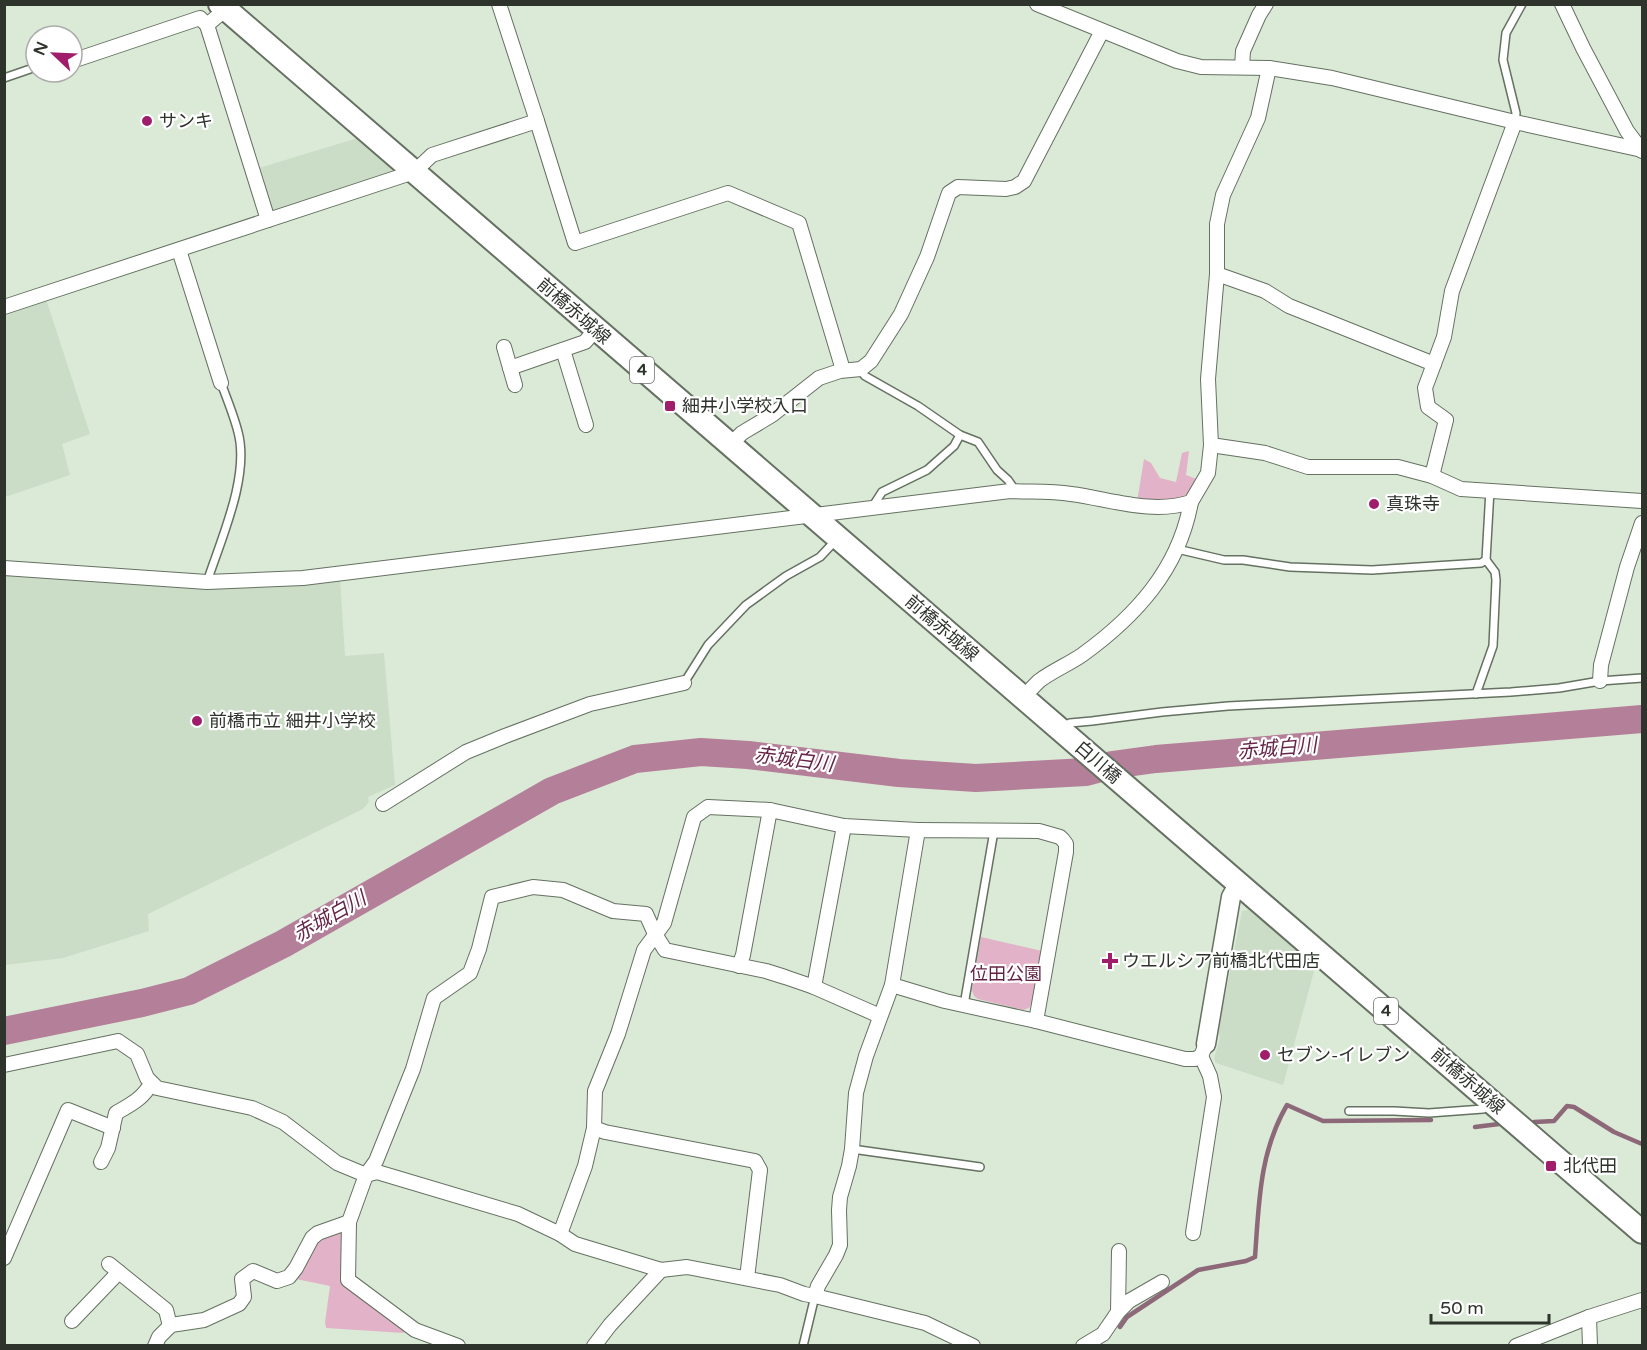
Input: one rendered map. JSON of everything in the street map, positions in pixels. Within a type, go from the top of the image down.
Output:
[{"type":"main road","name":"前橋赤城線","points":[[223,7],[1062,731]]},
{"type":"main road","name":"白川橋","points":[[1062,731],[1130,789]]},
{"type":"main road","name":"前橋赤城線","points":[[1130,789],[1642,1232]]},
{"type":"street","points":[[499,4],[575,243],[728,193],[799,223],[843,370]]},
{"type":"street","points":[[1037,4],[1177,61],[1201,67],[1269,68],[1332,78],[1642,150]]},
{"type":"street","points":[[1242,67],[1243,51],[1266,4]]},
{"type":"street","points":[[1562,4],[1627,131],[1642,150]]},
{"type":"street","points":[[207,25],[223,7]]},
{"type":"street","points":[[84,56],[200,18],[207,25],[268,220]]},
{"type":"street","points":[[730,446],[742,433],[772,415],[819,378],[843,370],[861,369],[871,360],[901,314],[927,257],[949,193],[958,187],[1006,189],[1015,187],[1024,181],[1102,31]]},
{"type":"street","points":[[1023,698],[1040,680],[1081,656],[1137,608],[1160,578],[1177,549],[1191,502],[1208,473],[1211,445],[1208,379],[1217,274],[1217,224],[1223,195],[1258,118],[1269,68]]},
{"type":"street","points":[[4,307],[414,172],[432,155],[537,120]]},
{"type":"street","points":[[1432,476],[1446,420],[1428,407],[1425,388],[1444,338],[1452,291],[1515,122]]},
{"type":"street","points":[[179,250],[221,383]]},
{"type":"street","points":[[1217,274],[1265,291],[1289,306],[1434,364]]},
{"type":"street","points":[[510,369],[585,342],[596,329]]},
{"type":"street","points":[[504,347],[515,385]]},
{"type":"street","points":[[563,350],[586,426]]},
{"type":"street","points":[[1211,445],[1265,453],[1308,467],[1398,467],[1432,476],[1461,489],[1642,501]]},
{"type":"street","points":[[4,568],[207,582],[303,578],[1016,491],[1069,493],[1142,506],[1179,506],[1191,502]]},
{"type":"street","points":[[1600,681],[1601,664],[1627,567],[1642,523]]},
{"type":"street","points":[[383,804],[466,752],[514,732],[590,704],[684,683]]},
{"type":"street","points":[[560,1234],[585,1166],[594,1128],[595,1090],[618,1034],[644,950],[664,922],[694,817],[708,807],[770,810],[844,826],[918,830],[1039,831],[1060,837],[1065,844],[1066,852],[1036,1021]]},
{"type":"street","points":[[739,966],[770,810]]},
{"type":"street","points":[[814,987],[844,826]]},
{"type":"street","points":[[815,1296],[840,1245],[838,1210],[852,1149],[856,1094],[861,1073],[892,985],[918,830]]},
{"type":"street","points":[[1193,1233],[1214,1097],[1203,1050],[1231,897],[1239,883]]},
{"type":"street","points":[[458,1346],[415,1330],[348,1280],[349,1222],[366,1175],[376,1161],[413,1069],[434,998],[470,973],[492,897],[533,887],[563,890],[613,911],[646,914],[665,950],[766,970],[814,987],[880,1016]]},
{"type":"street","points":[[892,985],[1185,1059],[1194,1059],[1203,1050]]},
{"type":"street","points":[[4,1065],[118,1041],[136,1054],[147,1078],[157,1088],[252,1108],[283,1122],[337,1163],[366,1175],[377,1172],[518,1214],[560,1234],[575,1244],[661,1270],[687,1267],[780,1285],[804,1294],[925,1323],[973,1346]]},
{"type":"street","points":[[101,1162],[108,1148],[116,1113],[133,1104],[152,1083]]},
{"type":"street","points":[[4,1258],[9,1232],[68,1110],[112,1128]]},
{"type":"street","points":[[594,1128],[755,1161],[760,1170],[747,1278]]},
{"type":"street","points":[[155,1346],[159,1337],[171,1325],[204,1320],[239,1305],[244,1297],[242,1280],[253,1271],[277,1281],[289,1277],[318,1233],[349,1222]]},
{"type":"street","points":[[1118,1312],[1119,1251]]},
{"type":"street","points":[[72,1320],[114,1268],[166,1310],[170,1326]]},
{"type":"street","points":[[594,1346],[610,1325],[661,1270]]},
{"type":"street","points":[[1083,1346],[1103,1334],[1118,1312],[1129,1301],[1162,1282]]},
{"type":"street","points":[[1516,1346],[1589,1317],[1642,1300]]},
{"type":"street","points":[[1589,1317],[1590,1346]]},
{"type":"lane","points":[[1515,122],[1516,113],[1503,60],[1506,33],[1522,4]]},
{"type":"lane","points":[[4,78],[24,72]]},
{"type":"lane","points":[[858,369],[865,376],[918,406],[960,435],[978,441],[997,470],[1016,491]]},
{"type":"lane","points":[[207,582],[237,490],[241,461],[239,433],[221,383]]},
{"type":"lane","points":[[872,509],[882,492],[927,470],[954,446],[960,435]]},
{"type":"lane","points":[[1476,694],[1493,646],[1496,580],[1495,572],[1486,560],[1490,490]]},
{"type":"lane","points":[[684,683],[708,645],[746,605],[786,576],[820,557],[837,538]]},
{"type":"lane","points":[[1177,549],[1224,560],[1244,560],[1290,567],[1372,570],[1481,563],[1486,560]]},
{"type":"lane","points":[[1062,731],[1070,723],[1161,712],[1299,702],[1476,694],[1558,688],[1600,681],[1642,678]]},
{"type":"lane","points":[[964,1005],[994,831]]},
{"type":"lane","points":[[1349,1112],[1429,1113],[1483,1109],[1495,1104]]},
{"type":"lane","points":[[852,1149],[980,1167]]},
{"type":"lane","points":[[803,1346],[815,1296]]},
{"type":"shaded area","points":[[361,137],[402,173],[274,215],[259,168]]},
{"type":"shaded area","points":[[46,299],[90,434],[62,444],[70,475],[5,497],[4,313]]},
{"type":"shaded area","name":"前橋市立 細井小学校","points":[[5,572],[219,589],[340,578],[345,656],[384,653],[395,785],[368,797],[369,802],[363,809],[148,914],[149,931],[63,958],[5,965]]},
{"type":"shaded area","points":[[1249,910],[1316,964],[1283,1085],[1216,1063],[1214,1059],[1220,1038],[1218,1032],[1242,911]]},
{"type":"green space","points":[[1189,451],[1186,475],[1199,480],[1185,496],[1165,503],[1137,502],[1144,459],[1151,463],[1160,478],[1176,482],[1182,453]]},
{"type":"green space","name":"位田公園","points":[[981,937],[1042,951],[1029,1008],[1023,1010],[974,996],[972,990]]},
{"type":"green space","points":[[347,1228],[345,1284],[403,1328],[404,1333],[326,1328],[330,1286],[296,1279],[315,1245],[324,1237]]},
{"type":"waterway","name":"赤城白川","points":[[4,1031],[189,991],[283,944],[552,791],[635,759],[701,752],[748,755],[899,773],[976,778],[1086,772],[1112,765],[1156,759],[1642,719]]},
{"type":"waterway","points":[[1120,1327],[1127,1317],[1198,1270],[1246,1261],[1255,1257],[1262,1179],[1271,1142],[1287,1105],[1323,1121],[1431,1120]]},
{"type":"waterway","points":[[1534,1122],[1554,1121],[1567,1106],[1574,1107],[1614,1132],[1642,1144]]},
{"type":"waterway","points":[[1475,1127],[1499,1124]]},
{"type":"place","name":"サンキ","points":[[147,121]]},
{"type":"place","name":"細井小学校入口","points":[[670,406]]},
{"type":"place","name":"真珠寺","points":[[1374,504]]},
{"type":"place","name":"前橋市立 細井小学校","points":[[197,721]]},
{"type":"place","name":"ウエルシア前橋北代田店","points":[[1110,961]]},
{"type":"place","name":"セブン-イレブン","points":[[1265,1055]]},
{"type":"place","name":"北代田","points":[[1551,1166]]}]
